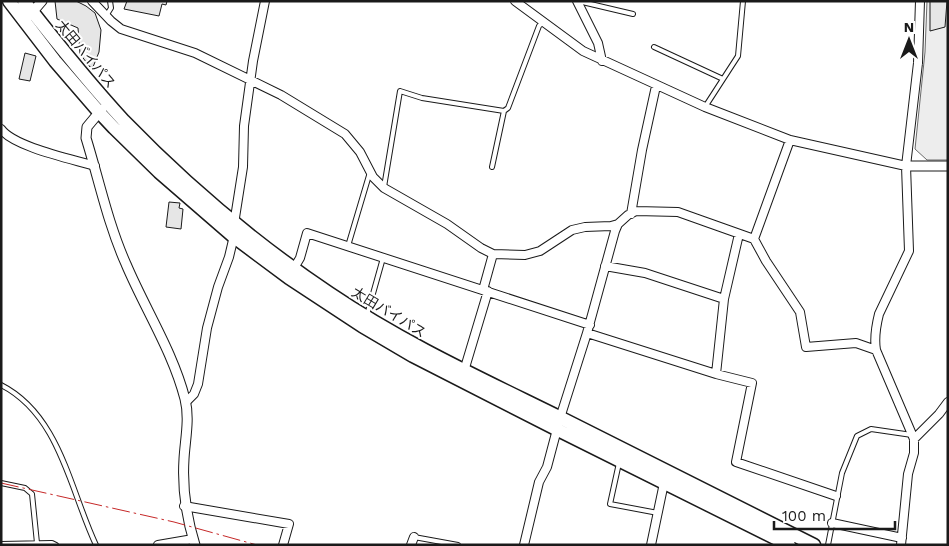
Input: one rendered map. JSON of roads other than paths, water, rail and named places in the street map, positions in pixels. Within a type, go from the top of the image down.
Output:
[{"type":"highway","name":"太田バイパス","points":[[9,1],[28,16],[66,55],[166,163],[234,222],[294,268],[367,317],[409,342],[559,424],[619,460],[789,545]]},
{"type":"highway","name":"太田バイパス","points":[[24,1],[28,16],[50,55],[99,112],[159,172],[234,237],[289,278],[362,326],[421,360],[814,545]]},
{"type":"street","points":[[28,16],[42,1]]},
{"type":"street","points":[[92,1],[121,29],[195,53],[281,95],[345,134],[360,152],[370,172],[384,188],[447,224],[481,248],[493,254],[525,255],[540,250],[572,230],[618,224],[636,211],[678,212],[754,239],[766,261],[800,312],[806,347],[856,343],[876,350]]},
{"type":"street","points":[[186,402],[194,394],[198,384],[207,328],[234,237],[234,222],[243,167],[244,126],[250,80],[265,1]]},
{"type":"street","points":[[515,1],[542,23],[602,61],[704,107],[790,140],[906,166],[948,166]]},
{"type":"street","points":[[577,1],[598,43],[602,61]]},
{"type":"street","points":[[832,523],[901,542],[908,474],[914,453],[914,437],[876,350],[875,332],[879,314],[909,251],[906,166],[918,63],[920,1]]},
{"type":"street","points":[[631,214],[656,86]]},
{"type":"street","points":[[108,102],[89,122],[86,132],[94,166],[125,263],[164,343],[186,402],[187,434],[182,485],[184,506],[194,542],[158,545]]},
{"type":"street","points":[[1,129],[11,138],[28,146],[94,166]]},
{"type":"street","points":[[754,239],[790,140]]},
{"type":"street","points":[[524,545],[540,482],[547,467],[618,224]]},
{"type":"street","points":[[294,268],[300,258],[307,233],[486,290],[588,329],[716,374],[752,383],[736,462],[836,496]]},
{"type":"street","points":[[716,374],[724,298],[739,234]]},
{"type":"street","points":[[464,372],[486,290],[493,254]]},
{"type":"street","points":[[605,266],[645,273],[724,298]]},
{"type":"street","points":[[914,437],[939,414],[948,402]]},
{"type":"street","points":[[651,545],[664,482]]},
{"type":"street","points":[[184,506],[289,524],[282,545]]},
{"type":"lane","points":[[106,16],[111,8],[110,1]]},
{"type":"lane","points":[[577,1],[633,14]]},
{"type":"lane","points":[[704,107],[738,56],[743,1]]},
{"type":"lane","points":[[492,167],[504,112],[508,108],[539,26],[542,23]]},
{"type":"lane","points":[[654,47],[723,79]]},
{"type":"lane","points":[[384,188],[400,91],[422,98],[504,112]]},
{"type":"lane","points":[[348,246],[370,172]]},
{"type":"lane","points":[[367,317],[383,258]]},
{"type":"lane","points":[[1,385],[23,401],[44,422],[64,463],[84,520],[96,545]]},
{"type":"lane","points":[[828,545],[842,473],[857,436],[871,429],[914,437]]},
{"type":"lane","points":[[619,460],[610,504],[658,513]]},
{"type":"lane","points":[[1,483],[24,488],[32,494],[37,543]]},
{"type":"lane","points":[[413,541],[458,545]]},
{"type":"lane","points":[[1,544],[52,543],[56,545]]}]
